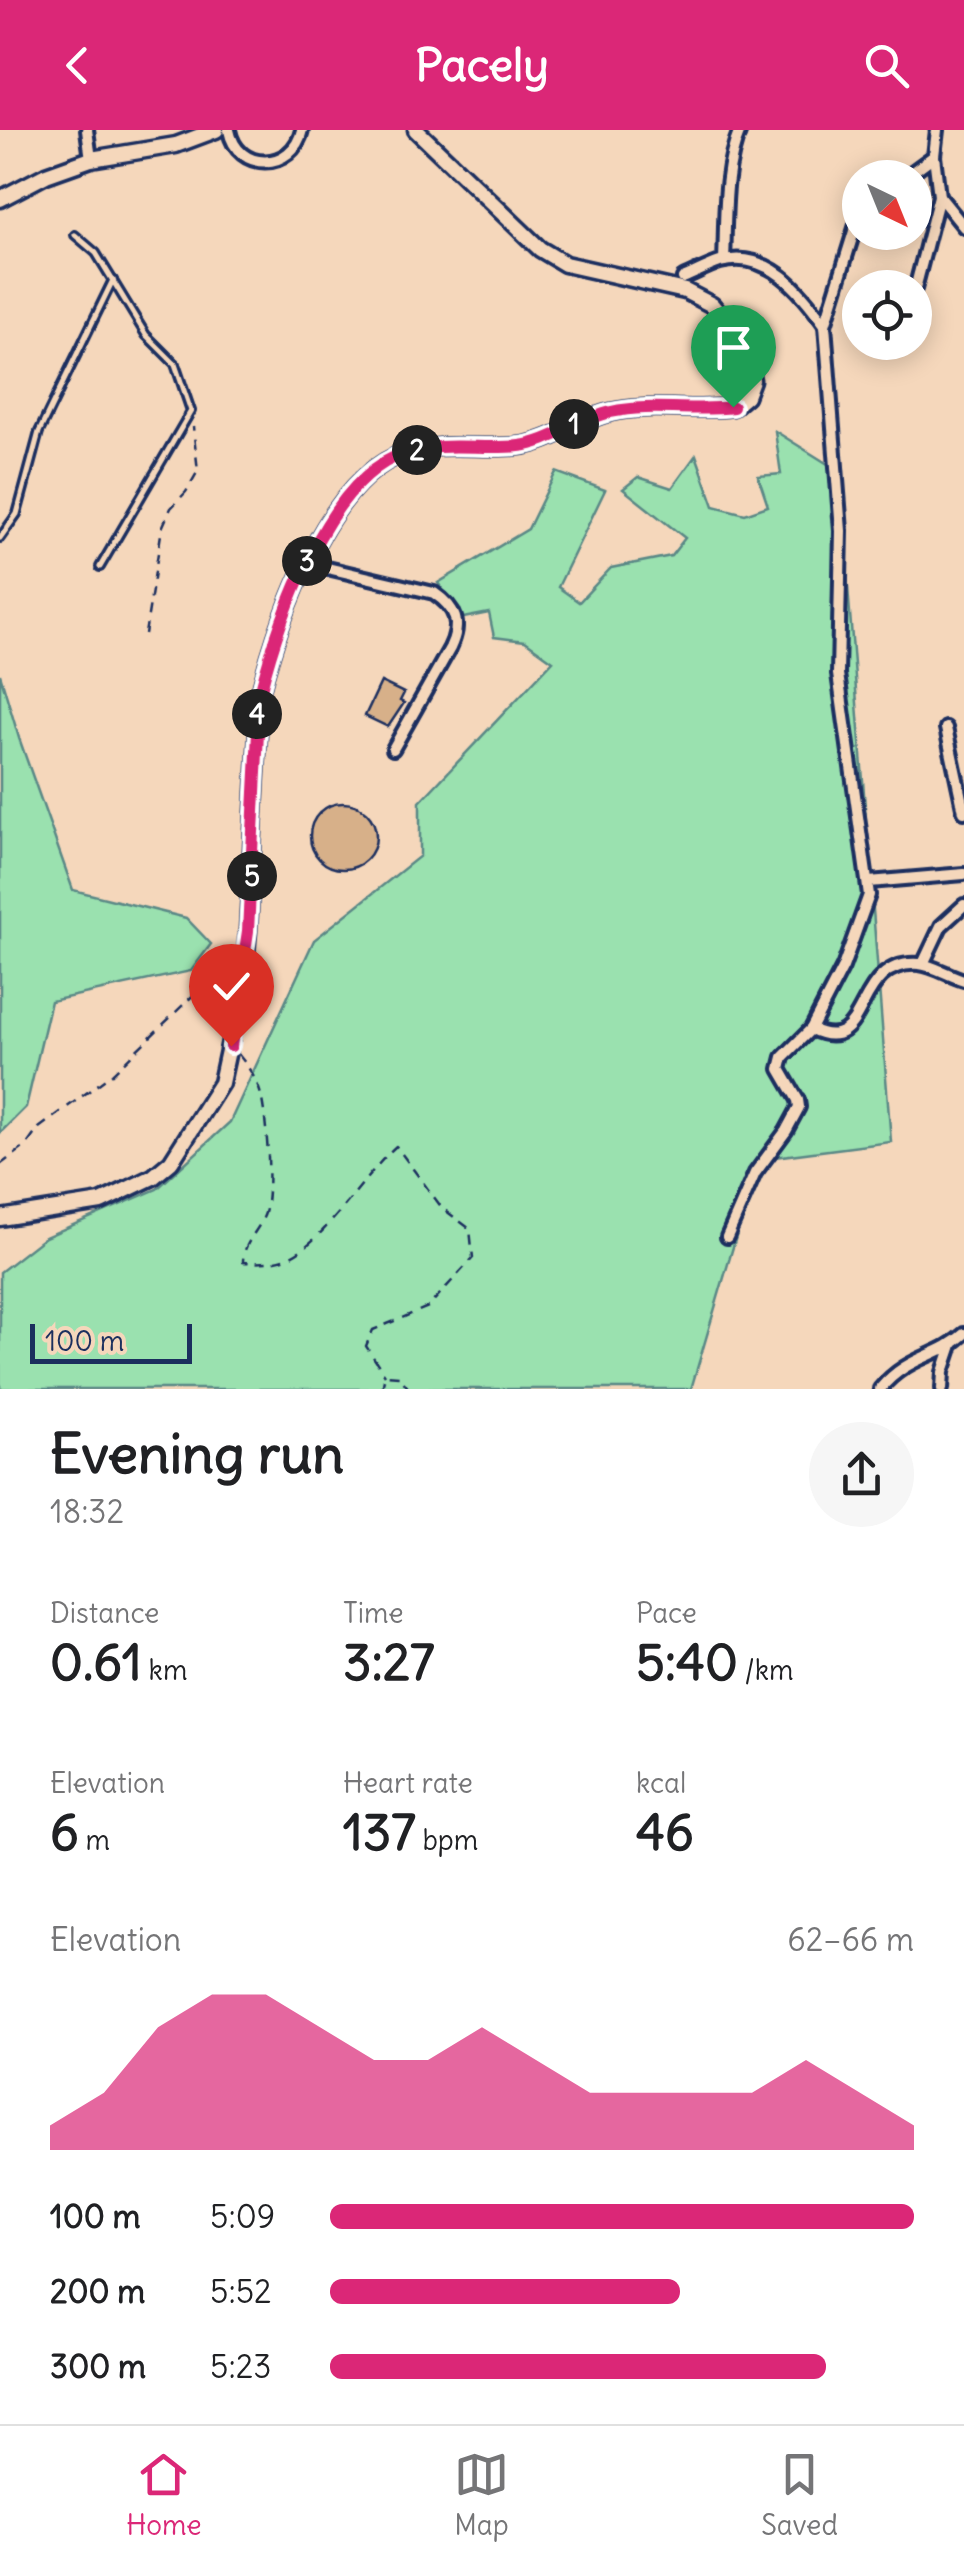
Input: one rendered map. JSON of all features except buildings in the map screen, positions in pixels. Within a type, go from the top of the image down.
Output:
[{"type":"main road","points":[[0,199],[46,175],[91,159],[176,146],[216,130]]},
{"type":"main road","points":[[0,1218],[101,1202],[154,1177],[171,1162],[221,1083],[231,1046],[248,931],[260,693],[268,660],[306,563],[340,504],[364,478],[402,453],[431,447],[519,446],[575,423],[635,408],[733,407],[746,396],[752,380],[748,360],[739,338],[712,305],[685,291],[565,264],[540,249],[416,130]]},
{"type":"street","points":[[87,130],[91,159]]},
{"type":"street","points":[[229,130],[244,156],[266,163],[288,154],[302,130]]},
{"type":"street","points":[[724,261],[727,181],[732,148],[740,130]]},
{"type":"street","points":[[920,270],[939,196],[934,156],[937,130]]},
{"type":"street","points":[[929,160],[934,156]]},
{"type":"street","points":[[939,196],[964,227]]},
{"type":"street","points":[[728,1236],[755,1173],[799,1108],[780,1068],[783,1056],[811,1029],[843,967],[866,907],[869,882],[838,674],[841,531],[825,325],[848,250]]},
{"type":"street","points":[[682,278],[724,261],[771,269],[791,280],[825,325]]},
{"type":"street","points":[[306,563],[434,593],[448,603],[458,621],[450,648],[393,748]]},
{"type":"street","points":[[946,728],[964,812]]},
{"type":"street","points":[[869,882],[964,874]]},
{"type":"street","points":[[922,964],[941,926],[964,905]]},
{"type":"street","points":[[811,1029],[833,1036],[846,1032],[875,982],[895,967],[922,964],[964,980]]},
{"type":"street","points":[[880,1389],[907,1364],[952,1345],[964,1334]]},
{"type":"street","points":[[942,1389],[952,1345]]},
{"type":"lane","points":[[74,235],[96,253],[146,335],[174,364],[191,411],[100,566]]},
{"type":"lane","points":[[0,538],[17,514],[39,432],[113,280]]},
{"type":"path","points":[[146,634],[162,528],[171,508],[198,471],[191,411]]},
{"type":"path","points":[[0,1165],[26,1146],[39,1128],[112,1074],[214,976]]},
{"type":"path","points":[[231,1046],[248,1066],[261,1093],[268,1161],[265,1212],[243,1251],[243,1262],[288,1258],[326,1227],[373,1166],[396,1146],[442,1208],[470,1229],[473,1258],[455,1280],[428,1307],[373,1330],[366,1346],[384,1376],[382,1389]]},
{"type":"path","points":[[384,1376],[399,1376],[410,1389]]},
{"type":"green space","points":[[775,431],[839,471],[891,1142],[759,1159],[691,1389],[0,1389],[0,1272],[45,1237],[157,1189],[230,1122],[314,940],[420,856],[420,802],[553,661],[525,641],[494,637],[489,613],[463,618],[438,583],[528,529],[556,472],[605,490],[558,587],[579,602],[611,568],[671,556],[685,538],[623,489],[638,477],[672,488],[696,455],[714,506],[745,514],[768,506],[758,476],[781,474]]},
{"type":"green space","points":[[0,674],[73,890],[186,918],[211,944],[191,971],[51,1001],[26,1107],[0,1133]]},
{"type":"route","points":[[231,1046],[248,931],[260,693],[268,660],[306,563],[340,504],[364,478],[402,453],[431,447],[519,446],[575,423],[635,408],[733,407]]}]
